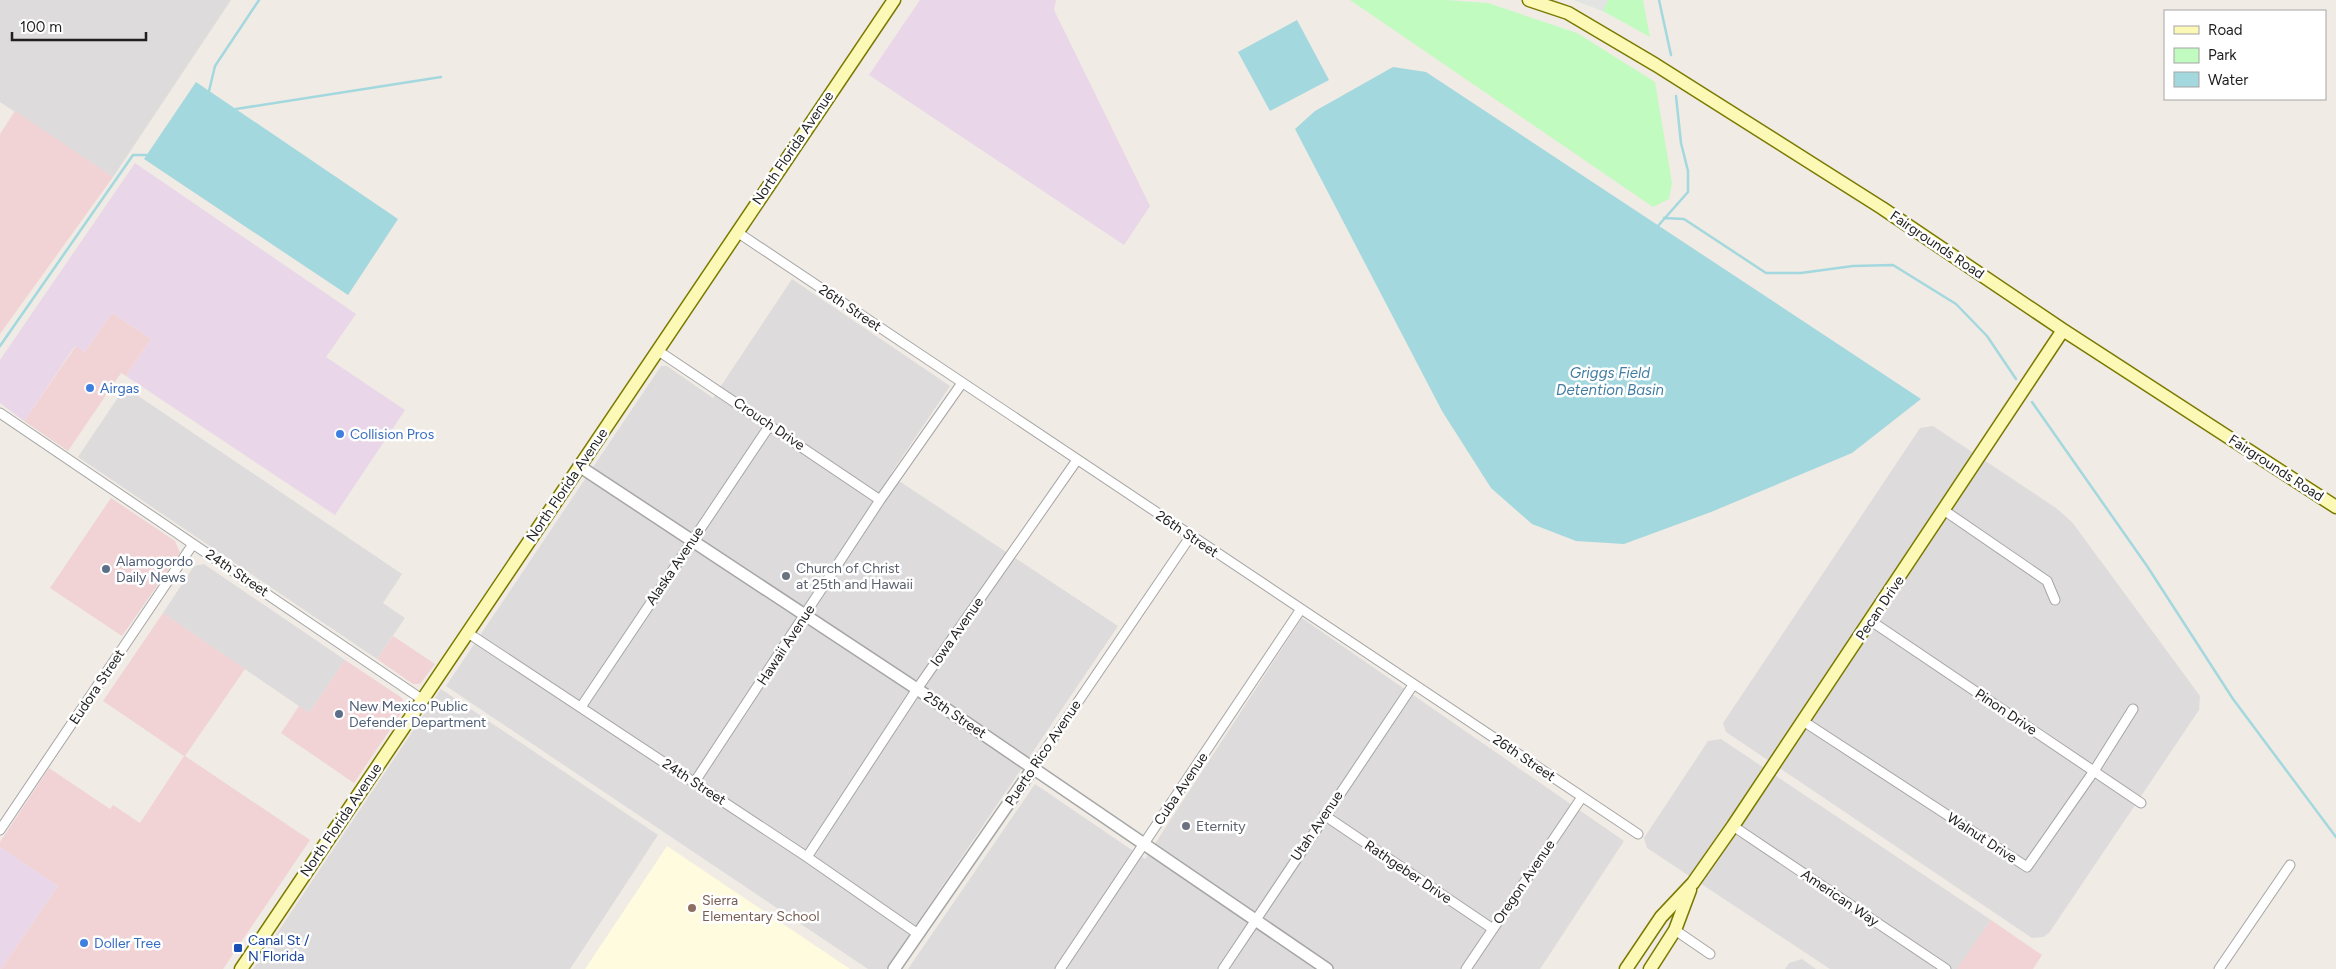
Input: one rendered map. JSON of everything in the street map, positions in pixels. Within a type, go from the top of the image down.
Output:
[{"type":"main road","name":"North Florida Avenue","points":[[240,969],[894,0]]},
{"type":"main road","name":"Fairgrounds Road","points":[[1529,0],[1568,13],[1656,64],[1882,208],[2063,330],[2336,507]]},
{"type":"main road","name":"Pecan Drive","points":[[1626,969],[1662,917],[1693,882],[1733,826],[1945,511],[2063,330]]},
{"type":"main road","name":"Pecan Drive","points":[[1650,969],[1675,930],[1693,882]]},
{"type":"street","name":"26th Street","points":[[737,232],[1638,834]]},
{"type":"street","name":"Crouch Drive","points":[[657,350],[880,500]]},
{"type":"street","name":"Hawaii Avenue","points":[[694,783],[880,500],[962,383]]},
{"type":"street","name":"24th Street","points":[[0,413],[423,700]]},
{"type":"street","name":"Alaska Avenue","points":[[581,707],[770,425]]},
{"type":"street","name":"Iowa Avenue","points":[[807,857],[917,690],[1077,460]]},
{"type":"street","name":"25th Street","points":[[580,466],[806,615],[1328,969]]},
{"type":"street","points":[[1945,511],[2047,582],[2055,600]]},
{"type":"street","name":"Puerto Rico Avenue","points":[[894,969],[1190,536]]},
{"type":"street","name":"Eudora Street","points":[[0,830],[193,544]]},
{"type":"street","name":"Cuba Avenue","points":[[1060,969],[1301,609]]},
{"type":"street","name":"Pinon Drive","points":[[1871,621],[2141,803]]},
{"type":"street","name":"24th Street","points":[[468,633],[807,857],[918,934]]},
{"type":"street","name":"Utah Avenue","points":[[1223,969],[1324,815],[1413,685]]},
{"type":"street","name":"Walnut Drive","points":[[1803,720],[2027,868],[2094,771],[2133,709]]},
{"type":"street","name":"Oregon Avenue","points":[[1466,969],[1582,797]]},
{"type":"street","name":"Rathgeber Drive","points":[[1324,815],[1493,929]]},
{"type":"street","name":"American Way","points":[[1733,826],[1946,969]]},
{"type":"street","points":[[2219,969],[2290,865]]},
{"type":"street","points":[[1675,930],[1710,954]]},
{"type":"shaded area","points":[[0,0],[231,0],[113,177],[0,102]]},
{"type":"shaded area","points":[[920,0],[1056,0],[1054,10],[1150,206],[1124,245],[869,75]]},
{"type":"shaded area","points":[[1574,0],[1608,0],[1603,11]]},
{"type":"shaded area","points":[[15,111],[113,177],[0,334],[0,134]]},
{"type":"shaded area","points":[[135,163],[356,314],[326,357],[405,410],[335,515],[126,376],[151,339],[112,313],[85,352],[75,346],[24,421],[0,403],[0,360]]},
{"type":"shaded area","points":[[792,279],[950,386],[890,475],[1118,626],[886,969],[868,969],[446,686],[661,366],[667,366],[713,398]]},
{"type":"shaded area","points":[[112,313],[151,339],[126,376],[121,373],[68,451],[24,421],[76,346],[85,352]]},
{"type":"shaded area","points":[[125,387],[402,574],[383,603],[405,618],[377,659],[78,457]]},
{"type":"shaded area","points":[[1933,426],[2056,508],[2072,522],[2200,696],[2199,710],[2049,933],[2043,937],[2032,938],[1726,732],[1723,723],[1920,428]]},
{"type":"shaded area","points":[[111,498],[175,541],[180,553],[122,636],[50,588]]},
{"type":"shaded area","points":[[204,564],[345,660],[309,713],[163,613],[194,566]]},
{"type":"shaded area","points":[[163,613],[245,669],[185,756],[310,840],[223,969],[1,969],[58,886],[0,847],[0,842],[49,768],[110,809],[113,805],[140,823],[184,756],[103,701]]},
{"type":"shaded area","points":[[1302,618],[1624,841],[1540,969],[908,969],[1035,784],[1145,859]]},
{"type":"shaded area","points":[[393,636],[435,664],[420,684],[413,684],[377,659]]},
{"type":"shaded area","points":[[345,660],[402,698],[406,706],[354,783],[281,733],[299,706],[309,713]]},
{"type":"shaded area","points":[[441,689],[658,835],[570,969],[253,969]]},
{"type":"shaded area","points":[[1721,739],[1991,920],[1958,969],[1830,969],[1647,848],[1644,838],[1708,741]]},
{"type":"shaded area","name":"Sierra Elementary School","points":[[667,846],[850,969],[585,969]]},
{"type":"shaded area","points":[[0,847],[58,886],[1,969],[0,969]]},
{"type":"shaded area","points":[[1991,920],[2042,955],[2033,969],[1957,969]]},
{"type":"shaded area","points":[[1802,959],[1816,969],[1785,969],[1789,963]]},
{"type":"green space","points":[[1350,0],[1446,0],[1488,3],[1577,33],[1655,82],[1672,183],[1669,199],[1653,207]]},
{"type":"green space","points":[[1574,0],[1643,0],[1650,37],[1603,11]]},
{"type":"water","points":[[1297,20],[1329,80],[1270,111],[1238,52]]},
{"type":"water","name":"Griggs Field Detention Basin","points":[[1393,67],[1426,72],[1921,399],[1852,453],[1711,512],[1624,544],[1576,541],[1532,524],[1491,488],[1442,411],[1295,129],[1315,111]]},
{"type":"water","points":[[196,82],[398,219],[348,295],[144,159]]},
{"type":"waterway","points":[[209,91],[215,66],[259,0]]},
{"type":"waterway","points":[[1659,0],[1671,55]]},
{"type":"waterway","points":[[236,109],[441,77]]},
{"type":"waterway","points":[[1657,227],[1688,192],[1688,171],[1681,143],[1676,96]]},
{"type":"waterway","points":[[0,346],[133,155],[146,155]]},
{"type":"waterway","points":[[1664,218],[1684,219],[1766,273],[1801,273],[1853,266],[1893,265],[1956,304],[1987,336],[2016,379]]},
{"type":"waterway","points":[[2032,402],[2147,566],[2233,699],[2336,837]]},
{"type":"place","name":"Airgas","points":[[90,388]]},
{"type":"place","name":"Collision Pros","points":[[340,434]]},
{"type":"place","name":"Alamogordo Daily News","points":[[106,569]]},
{"type":"place","name":"Church of Christ at 25th and Hawaii","points":[[786,576]]},
{"type":"place","name":"New Mexico Public Defender Department","points":[[339,714]]},
{"type":"place","name":"Eternity","points":[[1186,826]]},
{"type":"place","name":"Sierra Elementary School","points":[[692,908]]},
{"type":"place","name":"Doller Tree","points":[[84,943]]},
{"type":"place","name":"Canal St / N Florida","points":[[238,948]]}]
